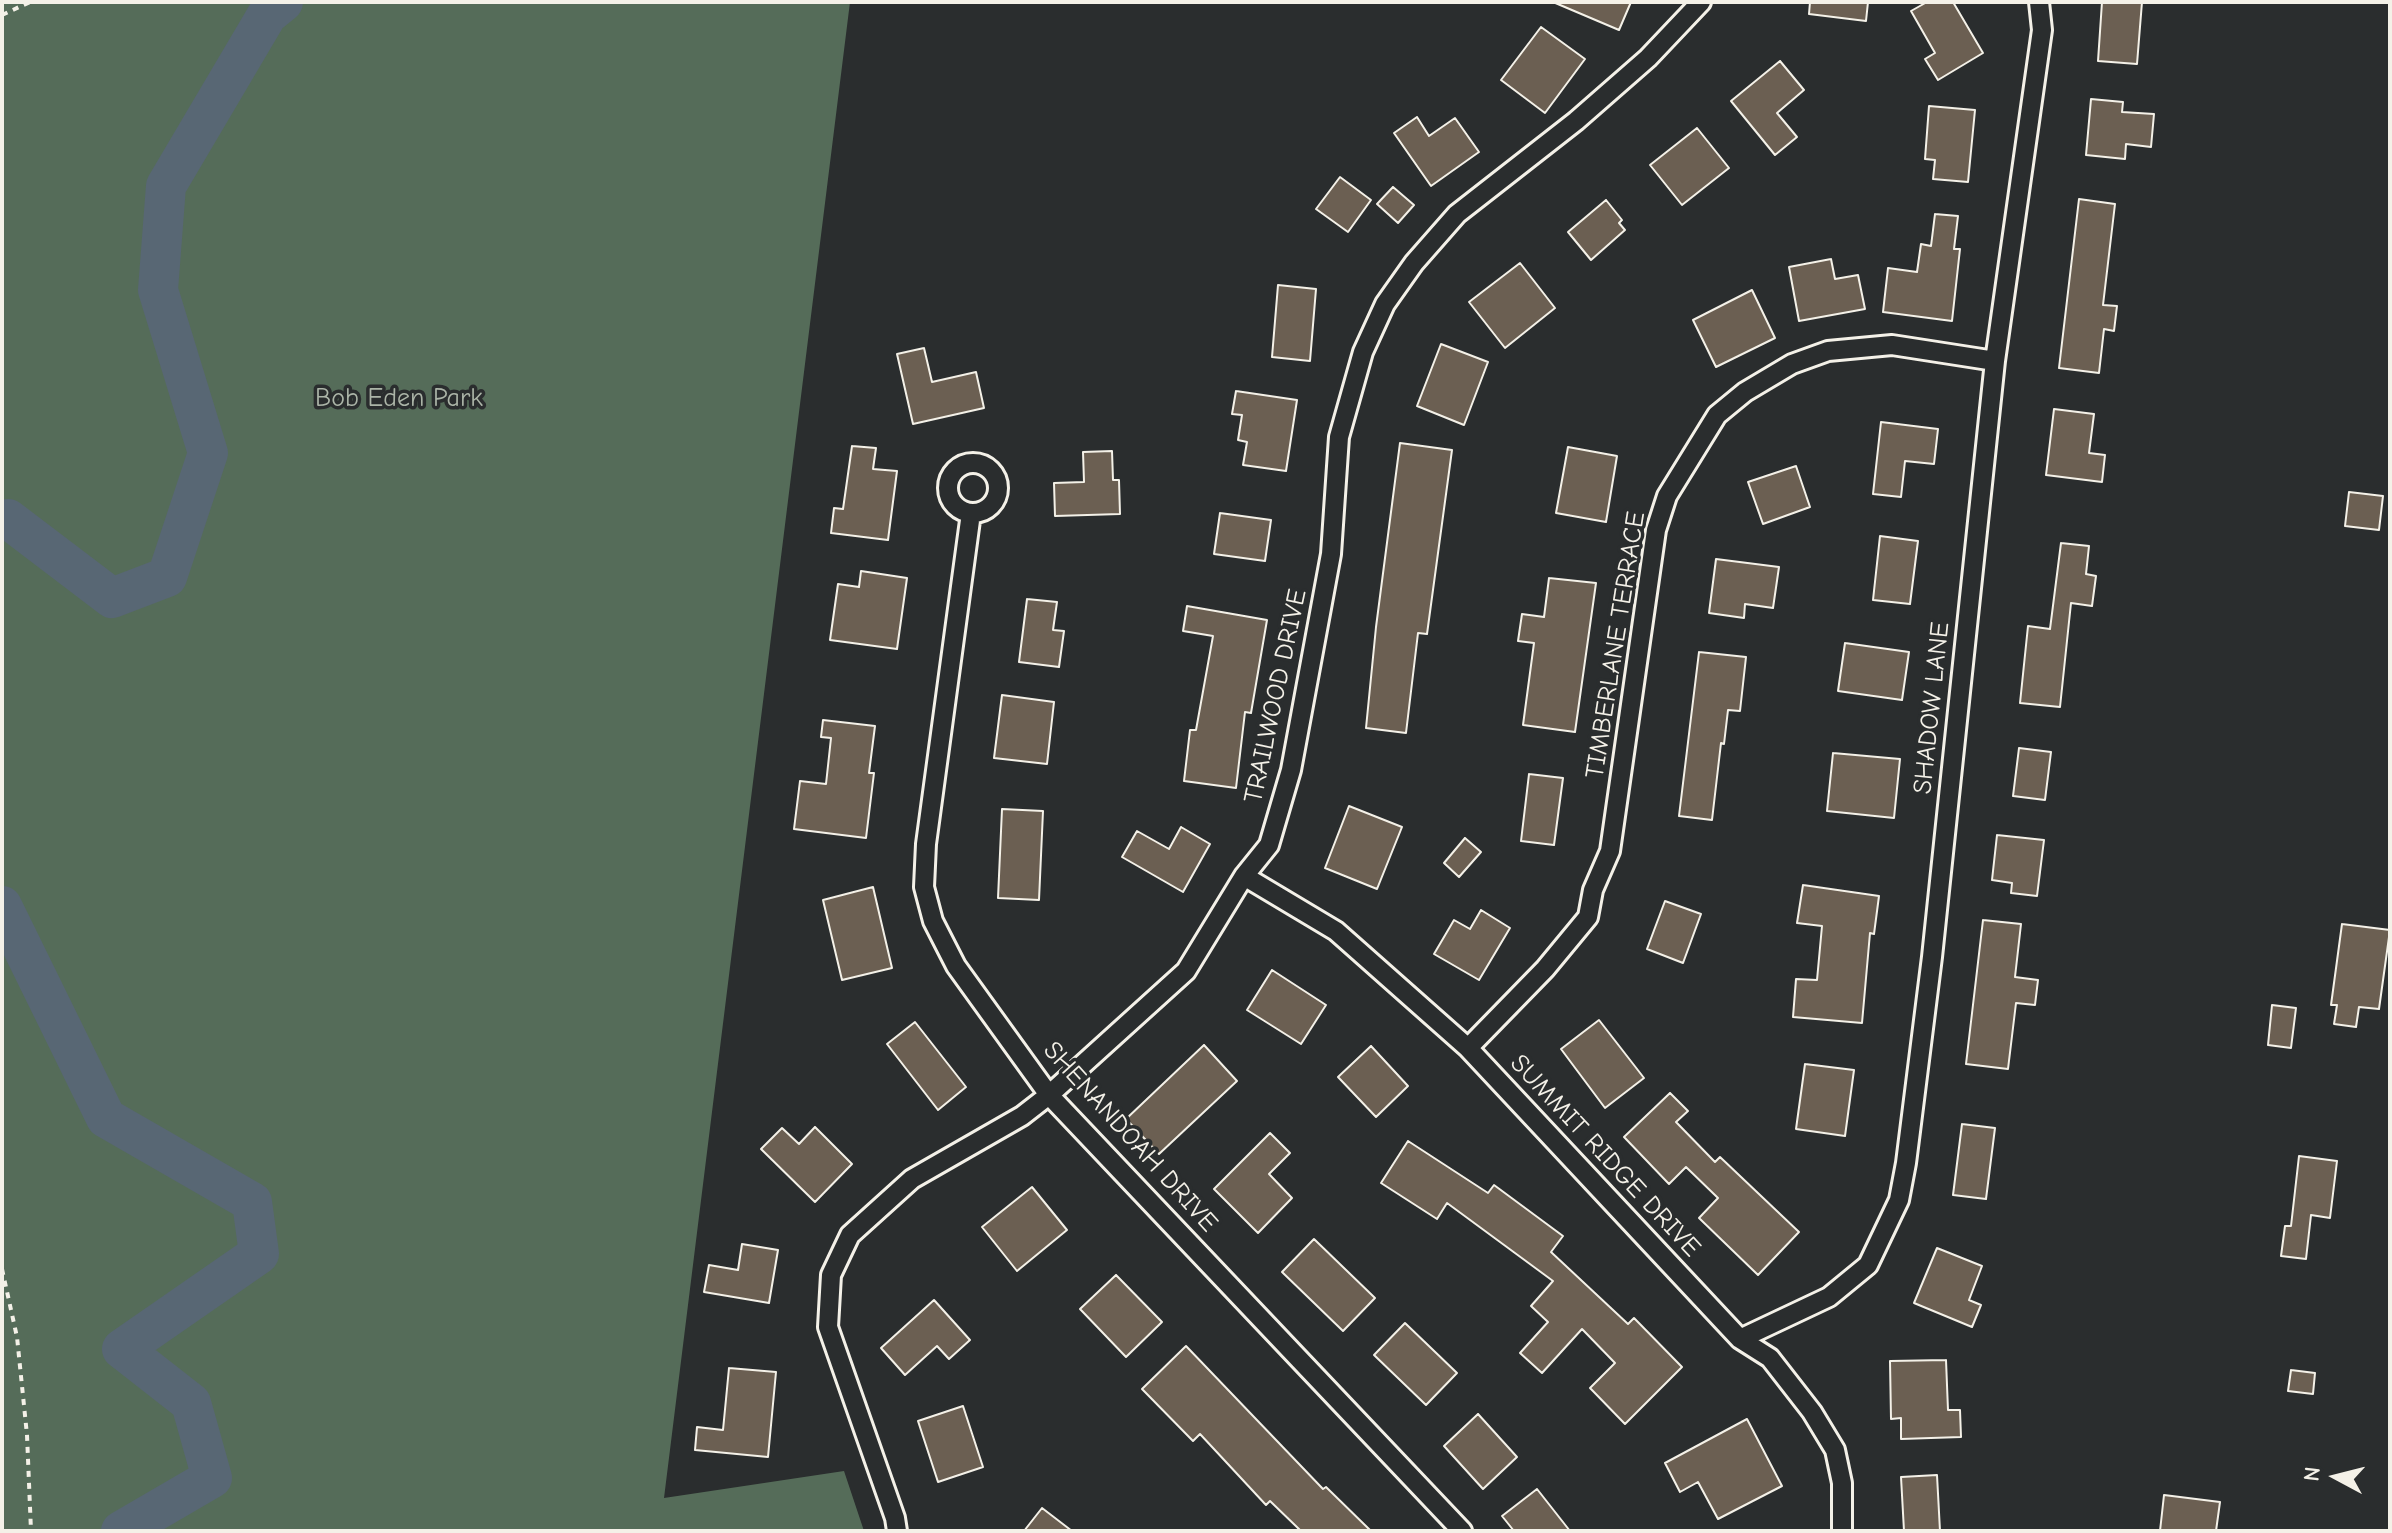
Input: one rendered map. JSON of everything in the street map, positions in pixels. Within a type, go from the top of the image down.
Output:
[{"type":"street","name":"TRAILWOOD DRIVE","points":[[897,1531],[828,1327],[831,1275],[850,1235],[912,1179],[1022,1116],[1049,1095],[1186,971],[1244,876],[1269,845],[1291,770],[1331,554],[1339,437],[1363,352],[1385,304],[1414,263],[1457,214],[1648,58],[1701,2]]},
{"type":"street","name":"SHADOW LANE","points":[[1740,1339],[1829,1297],[1868,1265],[1899,1200],[1934,941],[1995,361],[2042,30],[2039,2]]},
{"type":"street","name":"TIMBERLANE TERRACE","points":[[1468,1048],[1545,969],[1588,917],[1593,890],[1610,851],[1656,530],[1667,496],[1717,415],[1745,392],[1792,364],[1828,351],[1892,345],[1995,361]]},
{"type":"street","name":"SHENANDOAH DRIVE","points":[[971,513],[926,844],[924,887],[933,921],[956,966],[1049,1095],[1462,1531]]},
{"type":"street","name":"SUMMIT RIDGE DRIVE","points":[[1244,876],[1336,931],[1468,1048],[1740,1339],[1770,1358],[1812,1412],[1835,1450],[1842,1483],[1842,1531]]},
{"type":"path","points":[[2,15],[30,2]]},
{"type":"path","points":[[2,1269],[17,1337],[27,1435],[31,1531]]},
{"type":"green space","name":"Bob Eden Park","points":[[2,2],[850,2],[664,1498],[844,1471],[864,1531],[2,1531]]},
{"type":"building","points":[[1553,2],[1631,2],[1619,30]]},
{"type":"building","points":[[1810,2],[1868,2],[1866,21],[1809,14]]},
{"type":"building","points":[[1927,2],[1953,2],[1983,53],[1938,80],[1925,59],[1935,53],[1911,11]]},
{"type":"building","points":[[2102,2],[2142,2],[2137,64],[2098,61]]},
{"type":"building","points":[[1541,27],[1585,59],[1545,113],[1501,80]]},
{"type":"building","points":[[1780,61],[1804,90],[1777,113],[1797,137],[1775,155],[1731,101]]},
{"type":"building","points":[[2091,99],[2123,102],[2122,112],[2154,114],[2151,147],[2126,144],[2125,159],[2086,155]]},
{"type":"building","points":[[1929,106],[1975,110],[1968,182],[1933,179],[1935,160],[1925,159]]},
{"type":"building","points":[[1417,117],[1429,136],[1455,118],[1479,152],[1431,186],[1394,133]]},
{"type":"building","points":[[1697,128],[1729,168],[1682,205],[1650,165]]},
{"type":"building","points":[[1340,177],[1371,200],[1348,232],[1316,209]]},
{"type":"building","points":[[1393,187],[1414,205],[1398,223],[1377,204]]},
{"type":"building","points":[[2079,199],[2115,204],[2103,305],[2117,306],[2114,331],[2104,329],[2099,373],[2059,368]]},
{"type":"building","points":[[1606,200],[1622,220],[1619,223],[1625,230],[1591,260],[1568,232]]},
{"type":"building","points":[[1935,214],[1958,216],[1954,249],[1960,249],[1952,321],[1883,312],[1888,268],[1917,272],[1921,244],[1931,246]]},
{"type":"building","points":[[1831,259],[1835,279],[1858,275],[1865,309],[1799,321],[1789,267]]},
{"type":"building","points":[[1520,263],[1555,308],[1505,348],[1469,302]]},
{"type":"building","points":[[1278,285],[1316,289],[1310,361],[1272,357]]},
{"type":"building","points":[[1752,290],[1775,338],[1716,367],[1693,320]]},
{"type":"building","points":[[1441,344],[1488,362],[1464,425],[1417,406]]},
{"type":"building","points":[[924,348],[932,382],[976,372],[984,408],[913,424],[897,354]]},
{"type":"building","points":[[1236,391],[1297,400],[1286,471],[1243,465],[1247,442],[1238,440],[1242,415],[1232,414]]},
{"type":"building","points":[[2054,409],[2094,414],[2089,453],[2105,455],[2102,482],[2046,475]]},
{"type":"building","points":[[1881,422],[1938,429],[1934,464],[1905,461],[1901,497],[1873,494]]},
{"type":"building","points":[[1400,443],[1452,450],[1427,634],[1418,633],[1406,733],[1366,728]]},
{"type":"building","points":[[852,446],[876,448],[873,469],[897,471],[888,540],[831,533],[834,508],[843,509]]},
{"type":"building","points":[[1568,447],[1617,456],[1606,522],[1556,513]]},
{"type":"building","points":[[1112,451],[1113,480],[1119,480],[1120,514],[1055,516],[1054,483],[1084,482],[1083,452]]},
{"type":"building","points":[[1796,466],[1810,507],[1763,524],[1748,482]]},
{"type":"building","points":[[2349,492],[2383,496],[2379,530],[2345,526]]},
{"type":"building","points":[[1220,513],[1271,520],[1265,561],[1214,554]]},
{"type":"building","points":[[1880,536],[1918,541],[1910,604],[1873,600]]},
{"type":"building","points":[[2061,543],[2089,546],[2086,574],[2096,576],[2092,606],[2071,603],[2060,707],[2020,703],[2028,626],[2050,629]]},
{"type":"building","points":[[1716,559],[1779,567],[1773,608],[1745,604],[1744,618],[1709,613]]},
{"type":"building","points":[[861,571],[907,578],[897,649],[830,640],[838,584],[859,587]]},
{"type":"building","points":[[1549,578],[1596,583],[1575,732],[1523,725],[1534,643],[1518,641],[1522,614],[1544,617]]},
{"type":"building","points":[[1027,599],[1057,602],[1053,630],[1064,631],[1059,667],[1019,662]]},
{"type":"building","points":[[1187,606],[1267,620],[1251,713],[1245,712],[1236,788],[1184,781],[1190,730],[1196,730],[1213,636],[1183,631]]},
{"type":"building","points":[[1845,643],[1909,652],[1902,700],[1838,691]]},
{"type":"building","points":[[1699,652],[1746,657],[1740,711],[1728,710],[1724,744],[1721,743],[1712,820],[1679,816]]},
{"type":"building","points":[[1002,695],[1054,702],[1047,764],[994,758]]},
{"type":"building","points":[[823,720],[875,726],[869,773],[874,773],[866,838],[794,829],[800,781],[826,784],[831,738],[821,737]]},
{"type":"building","points":[[2019,748],[2051,752],[2045,800],[2013,796]]},
{"type":"building","points":[[1833,753],[1900,759],[1894,818],[1827,811]]},
{"type":"building","points":[[1529,774],[1563,778],[1554,845],[1521,841]]},
{"type":"building","points":[[1349,806],[1402,827],[1377,889],[1325,868]]},
{"type":"building","points":[[1002,809],[1043,811],[1039,900],[998,898]]},
{"type":"building","points":[[1181,827],[1210,844],[1183,892],[1122,857],[1137,831],[1169,849]]},
{"type":"building","points":[[1997,835],[2044,840],[2037,896],[2011,893],[2012,883],[1992,880]]},
{"type":"building","points":[[1465,838],[1481,852],[1459,877],[1444,863]]},
{"type":"building","points":[[1803,885],[1879,896],[1874,934],[1870,933],[1862,1023],[1793,1017],[1796,979],[1817,980],[1822,926],[1797,923]]},
{"type":"building","points":[[873,887],[892,968],[842,980],[823,900]]},
{"type":"building","points":[[1665,901],[1701,914],[1683,963],[1647,949]]},
{"type":"building","points":[[1481,910],[1510,928],[1479,980],[1434,954],[1454,920],[1470,929]]},
{"type":"building","points":[[1983,920],[2021,924],[2015,977],[2038,980],[2035,1005],[2016,1003],[2008,1069],[1966,1064]]},
{"type":"building","points":[[2342,924],[2390,930],[2379,1009],[2359,1007],[2356,1027],[2334,1024],[2337,1005],[2331,1005]]},
{"type":"building","points":[[1272,970],[1326,1005],[1301,1044],[1247,1010]]},
{"type":"building","points":[[2272,1005],[2296,1008],[2291,1048],[2268,1045]]},
{"type":"building","points":[[1599,1020],[1644,1078],[1605,1108],[1561,1049]]},
{"type":"building","points":[[915,1022],[966,1087],[938,1110],[887,1044]]},
{"type":"building","points":[[1204,1045],[1237,1081],[1159,1154],[1126,1119]]},
{"type":"building","points":[[1371,1046],[1408,1086],[1376,1117],[1338,1077]]},
{"type":"building","points":[[1805,1064],[1854,1070],[1845,1136],[1796,1129]]},
{"type":"building","points":[[1670,1093],[1688,1111],[1676,1122],[1715,1162],[1720,1157],[1799,1232],[1758,1275],[1699,1218],[1718,1198],[1686,1167],[1669,1184],[1624,1137]]},
{"type":"building","points":[[1962,1124],[1995,1128],[1986,1199],[1953,1195]]},
{"type":"building","points":[[815,1127],[852,1164],[815,1202],[761,1149],[782,1128],[799,1144]]},
{"type":"building","points":[[1270,1133],[1290,1153],[1269,1174],[1292,1198],[1258,1233],[1214,1189]]},
{"type":"building","points":[[1408,1141],[1488,1193],[1494,1185],[1563,1236],[1551,1252],[1628,1324],[1634,1318],[1682,1367],[1625,1424],[1590,1388],[1615,1363],[1582,1329],[1542,1373],[1520,1353],[1548,1322],[1531,1306],[1553,1281],[1447,1203],[1437,1219],[1381,1183]]},
{"type":"building","points":[[2299,1156],[2337,1161],[2330,1218],[2311,1215],[2306,1259],[2281,1256],[2285,1226],[2291,1226]]},
{"type":"building","points":[[1032,1187],[1067,1230],[1017,1271],[982,1227]]},
{"type":"building","points":[[1314,1239],[1375,1298],[1343,1331],[1282,1272]]},
{"type":"building","points":[[742,1244],[778,1250],[769,1303],[704,1292],[709,1265],[738,1270]]},
{"type":"building","points":[[1937,1248],[1982,1266],[1969,1300],[1981,1305],[1972,1327],[1914,1303]]},
{"type":"building","points":[[1116,1275],[1162,1322],[1126,1357],[1080,1309]]},
{"type":"building","points":[[934,1300],[970,1340],[949,1359],[937,1346],[905,1375],[881,1348]]},
{"type":"building","points":[[1405,1323],[1457,1373],[1426,1405],[1374,1355]]},
{"type":"building","points":[[1186,1346],[1323,1489],[1326,1487],[1371,1531],[1301,1531],[1270,1501],[1266,1505],[1200,1434],[1193,1441],[1142,1389]]},
{"type":"building","points":[[1946,1360],[1948,1410],[1960,1410],[1961,1437],[1901,1439],[1901,1418],[1891,1419],[1890,1361]]},
{"type":"building","points":[[729,1368],[776,1372],[768,1457],[695,1450],[697,1427],[723,1430]]},
{"type":"building","points":[[2291,1370],[2315,1373],[2313,1394],[2288,1391]]},
{"type":"building","points":[[963,1406],[983,1467],[938,1482],[918,1421]]},
{"type":"building","points":[[1478,1414],[1517,1457],[1483,1489],[1444,1446]]},
{"type":"building","points":[[1747,1419],[1782,1486],[1718,1519],[1698,1482],[1680,1492],[1665,1463]]},
{"type":"building","points":[[1937,1475],[1940,1531],[1904,1531],[1901,1477]]},
{"type":"building","points":[[1537,1489],[1570,1531],[1514,1531],[1502,1516]]},
{"type":"building","points":[[2164,1495],[2220,1502],[2216,1531],[2160,1531]]},
{"type":"building","points":[[1042,1508],[1072,1531],[1024,1531]]},
{"type":"waterway","points":[[2,520],[8,519],[112,598],[167,577],[208,453],[158,290],[166,186],[267,15],[283,2]]},
{"type":"waterway","points":[[2,906],[106,1118],[252,1202],[259,1254],[122,1349],[191,1403],[212,1478],[121,1531]]}]
